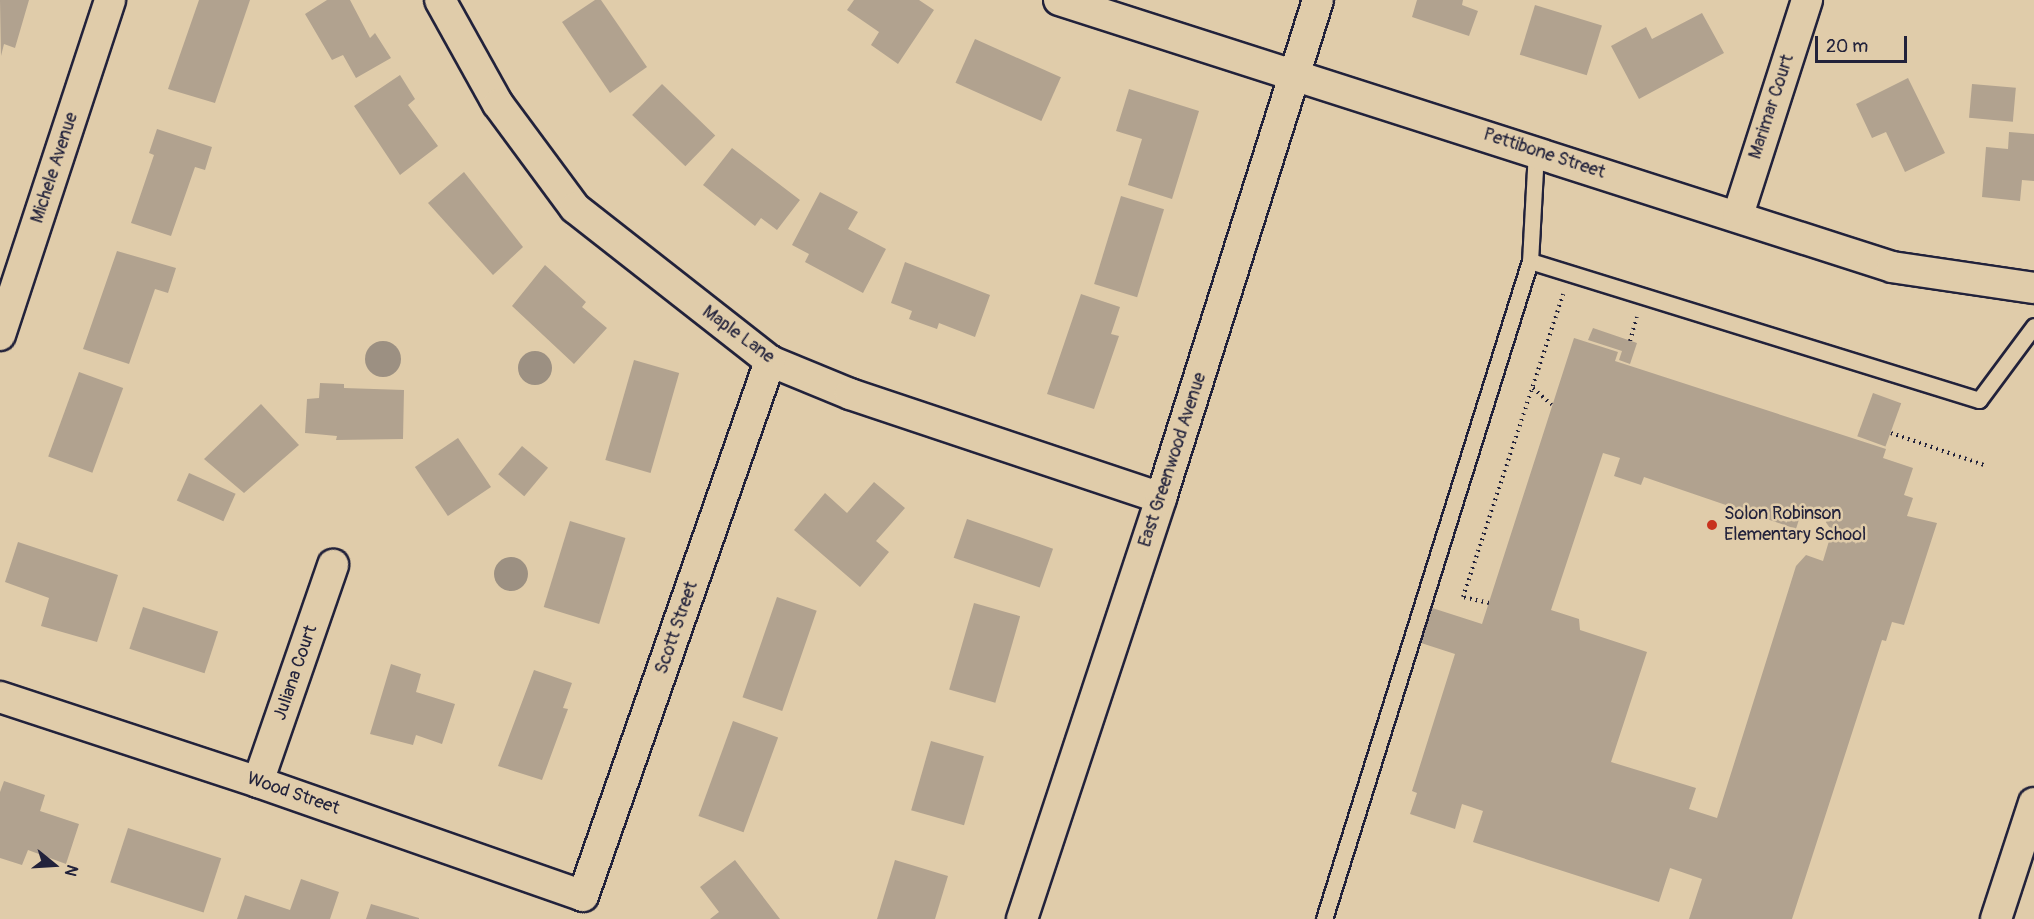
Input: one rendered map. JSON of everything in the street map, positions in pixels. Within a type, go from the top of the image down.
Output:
[{"type":"street","name":"Michele Avenue","points":[[0,335],[110,0]]},
{"type":"street","name":"Maple Lane","points":[[440,0],[498,104],[575,208],[771,361],[850,394],[1161,498]]},
{"type":"street","name":"Pettibone Street","points":[[1059,0],[1738,215],[1892,267],[2034,288]]},
{"type":"street","name":"East Greenwood Avenue","points":[[1022,919],[1161,498],[1318,0]]},
{"type":"street","name":"Marimar Court","points":[[1738,215],[1807,0]]},
{"type":"street","name":"Scott Street","points":[[584,896],[771,361]]},
{"type":"street","name":"Juliana Court","points":[[258,782],[333,565]]},
{"type":"street","name":"Wood Street","points":[[0,697],[258,782],[584,896]]},
{"type":"street","points":[[1996,919],[2034,803]]},
{"type":"lane","points":[[1324,919],[1530,261],[1536,151]]},
{"type":"lane","points":[[1530,261],[1979,400],[2034,326]]},
{"type":"path","points":[[1489,603],[1463,597],[1569,274]]},
{"type":"path","points":[[1532,387],[1552,405]]},
{"type":"path","points":[[1891,433],[1984,465]]},
{"type":"shaded area","points":[[383,341],[396,346],[401,359],[396,372],[383,377],[370,372],[365,359],[370,346]]},
{"type":"shaded area","points":[[535,351],[547,356],[552,368],[547,380],[535,385],[523,380],[518,368],[523,356]]},
{"type":"shaded area","points":[[511,557],[523,562],[528,574],[523,586],[511,591],[499,586],[494,574],[499,562]]},
{"type":"building","points":[[0,0],[29,0],[15,48],[4,44],[1,56]]},
{"type":"building","points":[[199,0],[250,0],[215,103],[168,89]]},
{"type":"building","points":[[327,0],[350,0],[370,38],[375,33],[391,58],[356,78],[343,55],[332,60],[305,14]]},
{"type":"building","points":[[595,0],[601,0],[647,67],[610,93],[562,22]]},
{"type":"building","points":[[854,0],[919,0],[934,10],[898,64],[871,45],[879,32],[847,10]]},
{"type":"building","points":[[1417,0],[1463,0],[1462,5],[1478,11],[1469,36],[1412,17]]},
{"type":"building","points":[[1535,5],[1602,25],[1587,75],[1520,55]]},
{"type":"building","points":[[1702,13],[1724,53],[1639,99],[1611,46],[1646,27],[1652,39]]},
{"type":"building","points":[[975,39],[1061,77],[1041,121],[955,83]]},
{"type":"building","points":[[400,75],[415,99],[408,105],[438,146],[400,175],[354,106]]},
{"type":"building","points":[[1908,78],[1945,153],[1905,172],[1886,132],[1872,138],[1856,104]]},
{"type":"building","points":[[662,84],[715,135],[685,166],[632,115]]},
{"type":"building","points":[[1972,84],[2016,88],[2013,122],[1969,118]]},
{"type":"building","points":[[1129,89],[1199,111],[1172,199],[1128,185],[1142,139],[1116,131]]},
{"type":"building","points":[[157,129],[212,147],[205,170],[195,167],[171,236],[131,223],[154,155],[149,153]]},
{"type":"building","points":[[2009,132],[2034,134],[2034,181],[2022,180],[2020,201],[1982,197],[1986,147],[2008,149]]},
{"type":"building","points":[[732,148],[800,200],[777,230],[761,218],[755,226],[703,185]]},
{"type":"building","points":[[464,172],[523,247],[493,275],[428,203]]},
{"type":"building","points":[[820,192],[858,212],[848,229],[886,249],[863,293],[805,262],[809,254],[792,245]]},
{"type":"building","points":[[1121,196],[1164,209],[1137,297],[1094,284]]},
{"type":"building","points":[[117,251],[176,268],[168,293],[155,289],[129,364],[83,349]]},
{"type":"building","points":[[905,262],[990,295],[975,337],[939,323],[937,329],[909,319],[912,311],[891,303]]},
{"type":"building","points":[[545,265],[586,302],[582,307],[607,328],[574,364],[512,306]]},
{"type":"building","points":[[1081,294],[1120,307],[1111,334],[1119,336],[1094,409],[1047,394]]},
{"type":"building","points":[[1593,328],[1637,343],[1630,364],[1619,360],[1622,351],[1588,340]]},
{"type":"building","name":"Solon Robinson Elementary School","points":[[1574,338],[1618,352],[1615,361],[1886,449],[1883,458],[1913,468],[1904,495],[1913,498],[1907,516],[1937,523],[1904,625],[1892,622],[1886,641],[1882,640],[1792,919],[1689,919],[1702,879],[1670,868],[1659,902],[1473,842],[1483,811],[1462,804],[1455,829],[1410,814],[1417,793],[1412,791],[1455,654],[1415,641],[1426,606],[1482,624]],"holes":[[[1603,453],[1620,458],[1614,476],[1641,485],[1644,477],[1796,529],[1801,513],[1825,521],[1832,531],[1823,561],[1806,555],[1796,566],[1717,818],[1689,809],[1696,788],[1611,762],[1647,652],[1580,630],[1579,619],[1551,610]]]},
{"type":"building","points":[[634,360],[679,373],[651,473],[605,460]]},
{"type":"building","points":[[79,372],[123,388],[92,473],[48,457]]},
{"type":"building","points":[[320,383],[344,384],[344,388],[404,390],[403,439],[336,440],[337,436],[305,433],[307,399],[319,398]]},
{"type":"building","points":[[1873,393],[1901,403],[1885,446],[1857,436]]},
{"type":"building","points":[[261,404],[299,445],[244,493],[204,459]]},
{"type":"building","points":[[458,438],[491,487],[448,516],[415,467]]},
{"type":"building","points":[[522,446],[548,468],[524,496],[498,474]]},
{"type":"building","points":[[189,473],[236,494],[223,521],[177,500]]},
{"type":"building","points":[[874,482],[905,508],[876,541],[889,552],[860,587],[794,530],[825,493],[847,513]]},
{"type":"building","points":[[967,519],[1053,549],[1040,587],[954,558]]},
{"type":"building","points":[[570,521],[625,538],[599,624],[544,607]]},
{"type":"building","points":[[18,542],[118,575],[97,642],[41,626],[49,598],[5,582]]},
{"type":"building","points":[[777,597],[817,611],[782,711],[742,697]]},
{"type":"building","points":[[974,603],[1020,616],[995,703],[949,690]]},
{"type":"building","points":[[143,607],[218,631],[205,673],[129,649]]},
{"type":"building","points":[[391,664],[421,674],[416,692],[455,704],[442,744],[416,735],[413,745],[370,734]]},
{"type":"building","points":[[534,670],[572,683],[563,708],[568,709],[542,780],[498,766]]},
{"type":"building","points":[[733,721],[778,737],[744,832],[698,816]]},
{"type":"building","points":[[931,741],[984,756],[964,825],[911,810]]},
{"type":"building","points":[[4,781],[45,795],[40,811],[79,824],[66,864],[28,850],[22,865],[0,858],[0,792]]},
{"type":"building","points":[[128,828],[221,858],[204,912],[110,882]]},
{"type":"building","points":[[735,860],[780,919],[710,919],[719,912],[700,887]]},
{"type":"building","points":[[895,860],[948,876],[935,919],[877,919]]},
{"type":"building","points":[[301,879],[339,892],[330,919],[237,919],[245,895],[290,910]]},
{"type":"building","points":[[371,904],[419,918],[419,919],[366,919]]},
{"type":"place","name":"Solon Robinson Elementary School","points":[[1712,525]]}]
